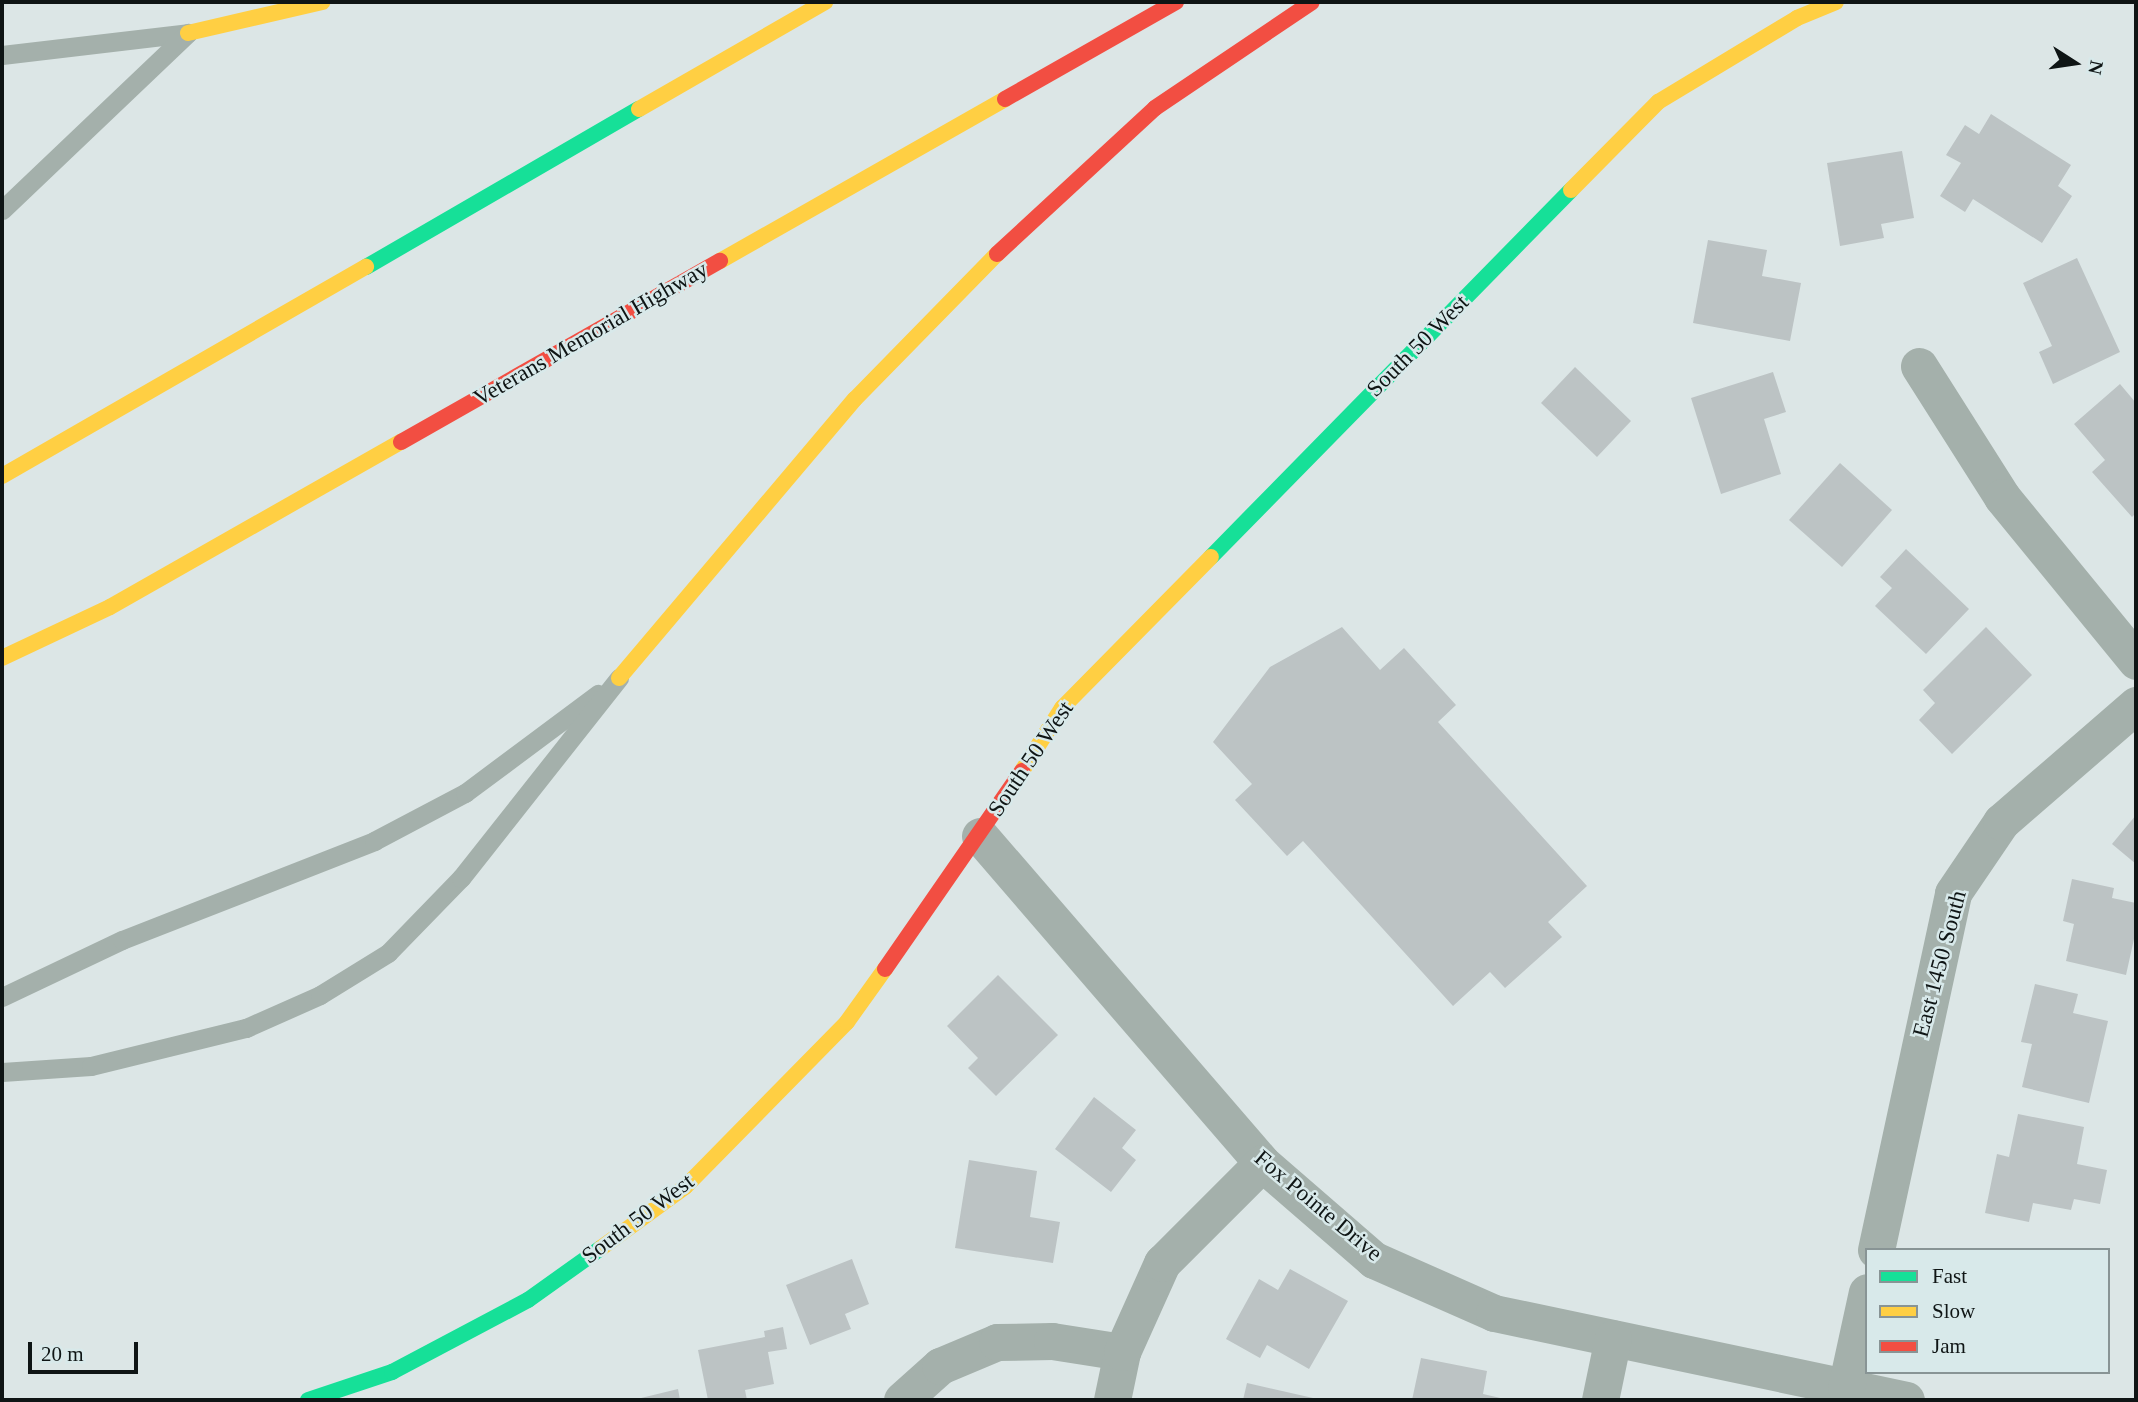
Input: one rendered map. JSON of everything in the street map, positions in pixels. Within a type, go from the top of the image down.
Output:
[{"type":"main road","points":[[188,33],[322,2]]},
{"type":"main road","points":[[2,476],[825,2]]},
{"type":"main road","name":"Veterans Memorial Highway","points":[[2,659],[110,607],[1177,2]]},
{"type":"main road","points":[[619,678],[855,399],[1028,222],[1155,107],[1312,2]]},
{"type":"main road","name":"South 50 West","points":[[308,1400],[392,1372],[528,1300],[685,1187],[847,1022],[979,836],[1062,708],[1658,102],[1797,18],[1836,2]]},
{"type":"street","points":[[1919,366],[2002,497],[2136,660]]},
{"type":"street","name":"East 1450 South","points":[[1876,1248],[1954,893],[2001,822],[2136,705]]},
{"type":"street","name":"Fox Pointe Drive","points":[[979,836],[1262,1163],[1374,1260],[1494,1313],[1906,1400]]},
{"type":"street","points":[[1112,1400],[1122,1352],[1162,1263],[1262,1163]]},
{"type":"street","points":[[1846,1388],[1865,1301]]},
{"type":"street","points":[[1600,1400],[1613,1338]]},
{"type":"street","points":[[902,1400],[940,1366],[997,1342],[1052,1341],[1122,1352]]},
{"type":"lane","points":[[2,55],[188,33]]},
{"type":"lane","points":[[2,210],[188,33]]},
{"type":"lane","points":[[2,997],[122,940],[374,841],[465,793],[619,678]]},
{"type":"lane","points":[[2,1072],[91,1066],[246,1028],[320,995],[388,953],[461,878],[619,678]]},
{"type":"building","points":[[1991,114],[2071,165],[2058,186],[2072,196],[2042,243],[1973,199],[1965,212],[1940,196],[1961,163],[1946,155],[1965,125],[1979,134]]},
{"type":"building","points":[[1902,151],[1914,218],[1881,224],[1884,238],[1840,246],[1827,163]]},
{"type":"building","points":[[1708,240],[1767,250],[1762,276],[1801,283],[1790,341],[1693,323]]},
{"type":"building","points":[[2077,258],[2120,352],[2053,384],[2039,352],[2052,346],[2023,283]]},
{"type":"building","points":[[1575,367],[1631,421],[1597,457],[1541,403]]},
{"type":"building","points":[[1773,372],[1786,412],[1764,419],[1781,474],[1721,494],[1691,398]]},
{"type":"building","points":[[2120,384],[2136,403],[2136,513],[2132,517],[2092,472],[2105,460],[2074,424]]},
{"type":"building","points":[[1840,463],[1892,510],[1842,567],[1789,520]]},
{"type":"building","points":[[1906,549],[1969,609],[1926,654],[1875,606],[1892,588],[1880,577]]},
{"type":"building","points":[[1342,627],[1380,670],[1404,648],[1456,705],[1438,722],[1587,886],[1548,922],[1562,937],[1505,988],[1490,972],[1453,1006],[1303,841],[1287,856],[1235,800],[1252,784],[1213,742],[1270,667]]},
{"type":"building","points":[[1986,627],[2032,675],[1952,754],[1919,720],[1935,703],[1923,690]]},
{"type":"building","points":[[2136,815],[2136,864],[2112,844]]},
{"type":"building","points":[[2072,879],[2114,888],[2112,898],[2136,903],[2136,930],[2126,975],[2066,961],[2074,924],[2063,921]]},
{"type":"building","points":[[998,975],[1058,1035],[996,1096],[968,1068],[978,1058],[947,1026]]},
{"type":"building","points":[[2035,984],[2078,994],[2073,1013],[2108,1021],[2089,1103],[2022,1087],[2032,1044],[2021,1042]]},
{"type":"building","points":[[1094,1097],[1136,1130],[1122,1148],[1136,1160],[1111,1192],[1055,1149]]},
{"type":"building","points":[[2018,1114],[2084,1127],[2077,1164],[2107,1170],[2100,1204],[2074,1199],[2071,1210],[2033,1203],[2029,1222],[1985,1213],[1997,1154],[2009,1157]]},
{"type":"building","points":[[969,1160],[1037,1171],[1030,1217],[1060,1222],[1053,1263],[955,1248]]},
{"type":"building","points":[[852,1259],[869,1304],[845,1314],[851,1329],[810,1345],[786,1285]]},
{"type":"building","points":[[1290,1269],[1348,1301],[1309,1369],[1267,1345],[1260,1358],[1226,1339],[1259,1279],[1278,1290]]},
{"type":"building","points":[[783,1327],[787,1349],[768,1352],[774,1384],[745,1390],[747,1400],[708,1400],[698,1350],[765,1337],[764,1331]]},
{"type":"building","points":[[1421,1358],[1487,1371],[1483,1394],[1509,1400],[1412,1400]]},
{"type":"building","points":[[1247,1383],[1313,1398],[1243,1400]]},
{"type":"building","points":[[678,1389],[680,1400],[637,1399]]},
{"type":"traffic: fast","points":[[366,267],[639,109]]},
{"type":"traffic: fast","points":[[1211,557],[1571,190]]},
{"type":"traffic: fast","points":[[308,1400],[392,1372],[528,1300],[601,1248]]},
{"type":"traffic: slow","points":[[188,33],[322,2]]},
{"type":"traffic: slow","points":[[639,109],[825,2]]},
{"type":"traffic: slow","points":[[1571,190],[1658,102],[1797,18],[1836,2]]},
{"type":"traffic: slow","points":[[720,261],[1005,99]]},
{"type":"traffic: slow","points":[[619,678],[855,399],[997,254]]},
{"type":"traffic: slow","points":[[2,476],[366,267]]},
{"type":"traffic: slow","points":[[2,658],[110,607],[401,442]]},
{"type":"traffic: slow","points":[[1022,771],[1062,708],[1211,557]]},
{"type":"traffic: slow","points":[[601,1248],[685,1187],[847,1022],[885,969]]},
{"type":"traffic: jam","points":[[1005,99],[1176,2]]},
{"type":"traffic: jam","points":[[997,254],[1155,108],[1312,2]]},
{"type":"traffic: jam","points":[[401,442],[720,261]]},
{"type":"traffic: jam","points":[[885,969],[1022,771]]}]
